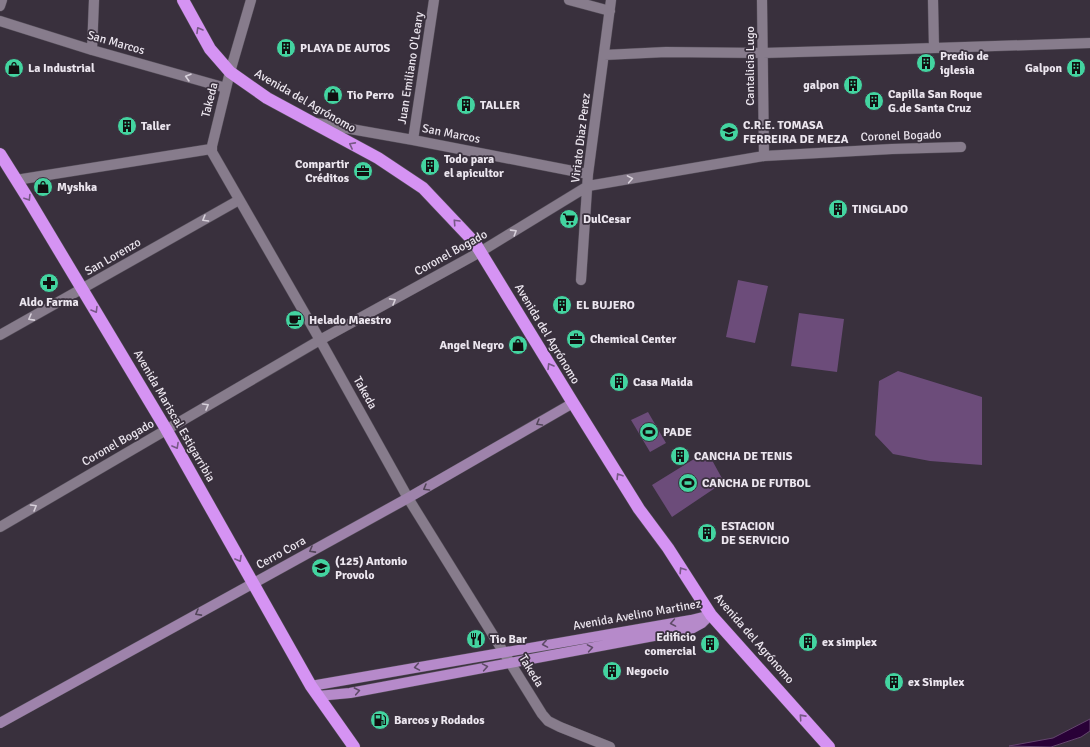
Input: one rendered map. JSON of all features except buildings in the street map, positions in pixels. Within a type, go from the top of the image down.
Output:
[{"type":"highway","name":"Avenida del Agrónomo","points":[[183,0],[210,49],[230,72],[267,98],[378,158],[423,188],[475,243],[639,509],[668,548],[711,615],[829,747]]},
{"type":"highway","name":"Avenida Mariscal Estigarribia","points":[[1,156],[166,429],[311,686],[354,747]]},
{"type":"main road","name":"Avenida Avelino Martinez","points":[[311,686],[503,651],[690,620],[711,615]]},
{"type":"main road","name":"Avenida Avelino Martinez","points":[[318,696],[350,692],[691,629],[702,623],[711,615]]},
{"type":"street","points":[[0,6],[2,0]]},
{"type":"street","points":[[92,50],[94,0]]},
{"type":"street","name":"Takeda","points":[[251,0],[230,72],[211,150],[320,340],[408,498],[542,714],[548,721],[560,727],[610,747]]},
{"type":"street","name":"Juan Emiliano O'Leary","points":[[413,140],[434,0]]},
{"type":"street","points":[[569,0],[610,11]]},
{"type":"street","name":"Viriato Diaz Perez","points":[[580,280],[588,174],[611,0]]},
{"type":"street","name":"Cantalicia Lugo","points":[[762,0],[764,156]]},
{"type":"street","points":[[933,0],[934,48]]},
{"type":"street","name":"San Marcos","points":[[0,21],[92,50],[226,88]]},
{"type":"street","points":[[604,55],[666,52],[763,52],[1090,43]]},
{"type":"street","name":"San Marcos","points":[[308,121],[588,174]]},
{"type":"street","name":"Coronel Bogado","points":[[0,527],[320,340],[480,252],[588,186],[764,156],[961,147]]},
{"type":"street","points":[[16,180],[211,150]]},
{"type":"street","name":"San Lorenzo","points":[[0,335],[239,200]]},
{"type":"street","name":"Cerro Cora","points":[[0,723],[408,498],[573,403]]},
{"type":"shaded area","points":[[738,280],[768,286],[755,343],[726,337]]},
{"type":"shaded area","points":[[799,313],[844,319],[837,372],[791,366]]},
{"type":"shaded area","points":[[898,371],[982,397],[982,465],[930,461],[893,454],[875,435],[879,381]]},
{"type":"shaded area","name":"PADE","points":[[648,412],[666,443],[650,452],[631,420]]},
{"type":"shaded area","name":"CANCHA DE FUTBOL","points":[[707,451],[724,482],[672,517],[652,485]]},
{"type":"shaded area","points":[[1090,719],[1090,731],[1081,737],[1051,747],[1009,746],[1053,738]]},
{"type":"place","name":"PLAYA DE AUTOS","points":[[286,48]]},
{"type":"place","name":"Predio de iglesia","points":[[926,63]]},
{"type":"place","name":"La Industrial","points":[[14,68]]},
{"type":"place","name":"Galpon","points":[[1076,68]]},
{"type":"place","name":"galpon","points":[[853,85]]},
{"type":"place","name":"Tio Perro","points":[[333,95]]},
{"type":"place","name":"Capilla San Roque G.de Santa Cruz","points":[[874,101]]},
{"type":"place","name":"TALLER","points":[[466,105]]},
{"type":"place","name":"Taller","points":[[127,126]]},
{"type":"place","name":"C.R.E. TOMASA FERREIRA DE MEZA","points":[[729,132]]},
{"type":"place","name":"Todo para el apicultor","points":[[430,166]]},
{"type":"place","name":"Compartir Créditos","points":[[363,171]]},
{"type":"place","name":"Myshka","points":[[43,187]]},
{"type":"place","name":"TINGLADO","points":[[838,209]]},
{"type":"place","name":"DulCesar","points":[[569,219]]},
{"type":"place","name":"Aldo Farma","points":[[49,283]]},
{"type":"place","name":"EL BUJERO","points":[[562,305]]},
{"type":"place","name":"Helado Maestro","points":[[295,320]]},
{"type":"place","name":"Chemical Center","points":[[576,339]]},
{"type":"place","name":"Angel Negro","points":[[518,345]]},
{"type":"place","name":"Casa Maida","points":[[619,382]]},
{"type":"place","name":"PADE","points":[[649,432]]},
{"type":"place","name":"CANCHA DE TENIS","points":[[680,456]]},
{"type":"place","name":"CANCHA DE FUTBOL","points":[[688,483]]},
{"type":"place","name":"ESTACION DE SERVICIO","points":[[707,533]]},
{"type":"place","name":"(125) Antonio Provolo","points":[[321,568]]},
{"type":"place","name":"Tio Bar","points":[[476,639]]},
{"type":"place","name":"ex simplex","points":[[808,642]]},
{"type":"place","name":"Edificio comercial","points":[[710,644]]},
{"type":"place","name":"Negocio","points":[[612,671]]},
{"type":"place","name":"ex Simplex","points":[[894,682]]},
{"type":"place","name":"Barcos y Rodados","points":[[380,720]]}]
